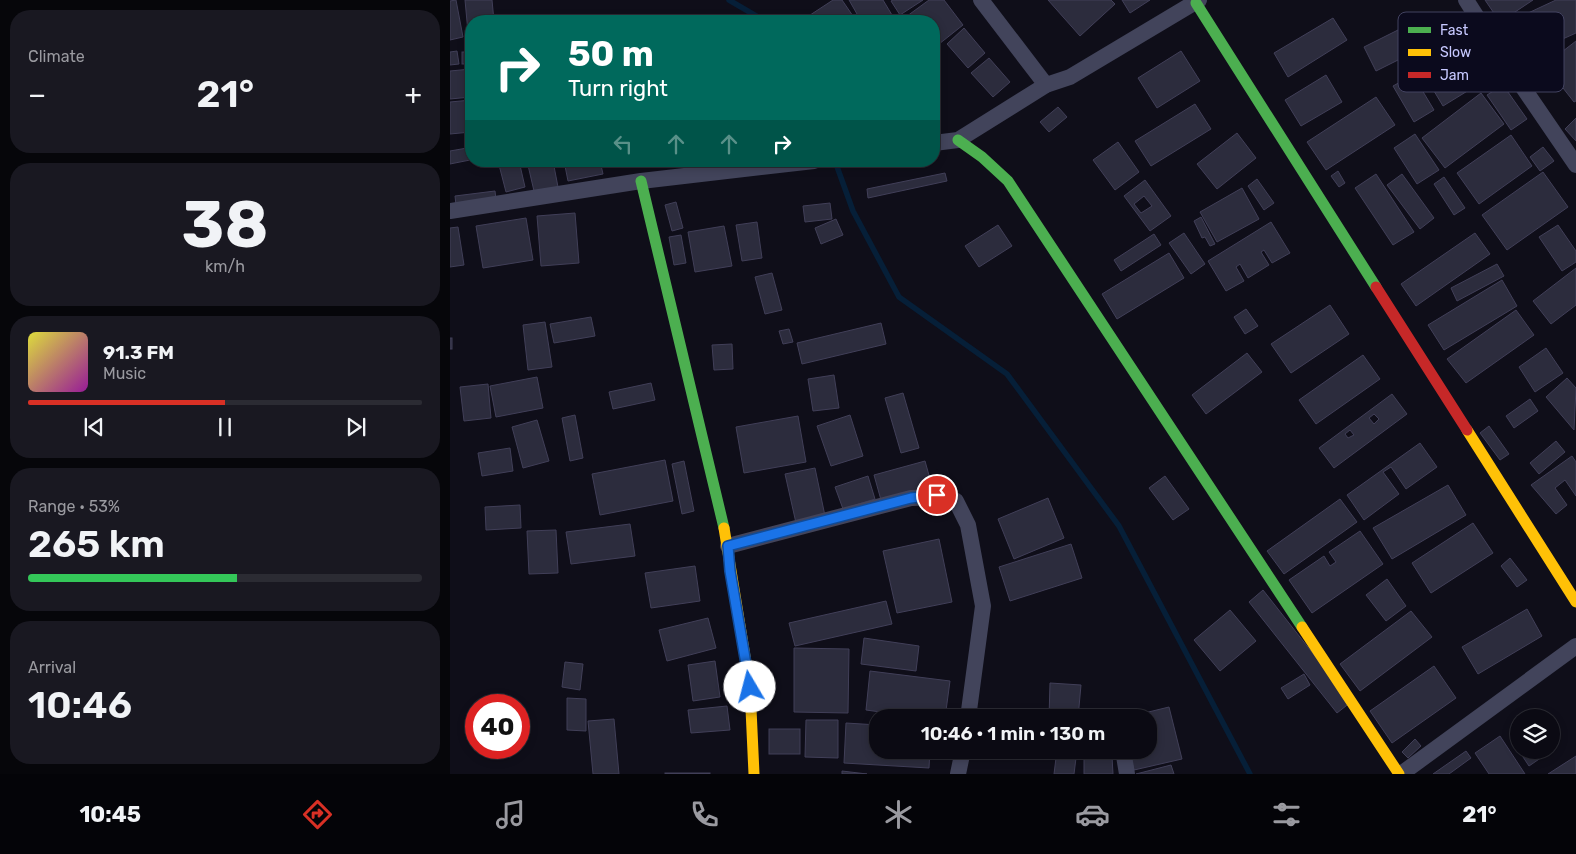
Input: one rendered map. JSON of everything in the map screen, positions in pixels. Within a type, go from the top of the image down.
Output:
[{"type":"street","points":[[981,0],[1046,85]]},
{"type":"street","points":[[1466,0],[1474,12]]},
{"type":"street","points":[[940,142],[958,140],[1046,85],[1070,78],[1198,1],[1576,602]]},
{"type":"street","points":[[1526,92],[1576,165]]},
{"type":"street","points":[[958,140],[982,157],[1008,181],[1400,774],[1576,646]]},
{"type":"street","points":[[450,211],[641,181],[762,167]]},
{"type":"street","points":[[641,181],[728,546],[730,571],[750,687],[754,774]]},
{"type":"street","points":[[728,546],[911,498],[937,495],[956,501],[968,525],[983,606],[969,709]]},
{"type":"street","points":[[958,774],[960,759]]},
{"type":"street","points":[[1124,759],[1127,774]]},
{"type":"building","points":[[456,0],[463,37],[450,40],[450,1]]},
{"type":"building","points":[[465,0],[492,0],[493,15],[466,15]]},
{"type":"building","points":[[833,0],[842,0],[852,15],[810,15]]},
{"type":"building","points":[[849,0],[883,0],[892,15],[858,15]]},
{"type":"building","points":[[923,0],[900,15],[891,1]]},
{"type":"building","points":[[929,0],[944,0],[963,25],[940,43],[940,15],[908,15]]},
{"type":"building","points":[[1048,0],[1111,0],[1115,4],[1080,36]]},
{"type":"building","points":[[1122,0],[1150,0],[1130,13]]},
{"type":"building","points":[[1485,0],[1533,0],[1515,12],[1493,12]]},
{"type":"building","points":[[1556,0],[1576,0],[1576,33],[1564,38],[1564,12],[1530,12]]},
{"type":"building","points":[[1333,18],[1347,40],[1288,77],[1274,53]]},
{"type":"building","points":[[964,28],[985,53],[968,68],[947,44]]},
{"type":"building","points":[[1398,30],[1398,60],[1376,71],[1364,47]]},
{"type":"building","points":[[1576,41],[1576,101],[1574,102],[1564,89],[1564,50]]},
{"type":"building","points":[[457,51],[459,64],[450,65],[450,52]]},
{"type":"building","points":[[1181,51],[1200,81],[1157,108],[1138,78]]},
{"type":"building","points":[[462,52],[465,52],[465,64],[462,64]]},
{"type":"building","points":[[989,58],[1010,82],[993,97],[971,73]]},
{"type":"building","points":[[465,70],[465,98],[450,99],[450,71]]},
{"type":"building","points":[[1326,75],[1342,102],[1301,126],[1285,100]]},
{"type":"building","points":[[1398,83],[1398,92],[1423,92],[1434,110],[1414,122],[1393,86]]},
{"type":"building","points":[[1435,92],[1466,92],[1443,106]]},
{"type":"building","points":[[1492,92],[1508,92],[1527,119],[1511,130],[1487,95]]},
{"type":"building","points":[[1481,93],[1504,124],[1445,168],[1422,138]]},
{"type":"building","points":[[1376,97],[1395,125],[1326,170],[1307,142]]},
{"type":"building","points":[[465,101],[465,133],[450,134],[450,102]]},
{"type":"building","points":[[1195,104],[1211,129],[1151,166],[1135,141]]},
{"type":"building","points":[[1058,107],[1067,117],[1049,132],[1040,122]]},
{"type":"building","points":[[1576,118],[1576,141],[1565,129]]},
{"type":"building","points":[[1237,133],[1256,158],[1217,189],[1197,164]]},
{"type":"building","points":[[1415,134],[1439,170],[1417,184],[1394,148]]},
{"type":"building","points":[[1511,135],[1532,166],[1479,204],[1457,173]]},
{"type":"building","points":[[1118,142],[1139,172],[1115,190],[1093,160]]},
{"type":"building","points":[[1543,147],[1554,161],[1540,171],[1530,157]]},
{"type":"building","points":[[465,148],[465,161],[450,164],[450,151]]},
{"type":"building","points":[[500,167],[520,167],[525,187],[506,192]]},
{"type":"building","points":[[528,167],[554,167],[558,187],[534,191]]},
{"type":"building","points":[[565,167],[601,167],[603,174],[568,181]]},
{"type":"building","points":[[720,167],[730,167],[722,171]]},
{"type":"building","points":[[1338,171],[1345,183],[1339,187],[1331,176]]},
{"type":"building","points":[[1543,172],[1568,207],[1507,250],[1482,215]]},
{"type":"building","points":[[945,173],[947,181],[868,198],[867,189]]},
{"type":"building","points":[[1376,174],[1414,232],[1393,245],[1355,188]]},
{"type":"building","points":[[1402,174],[1434,218],[1420,229],[1387,185]]},
{"type":"building","points":[[1444,177],[1465,208],[1454,215],[1434,184]]},
{"type":"building","points":[[1257,179],[1274,203],[1264,210],[1248,186]]},
{"type":"building","points":[[1145,180],[1171,216],[1150,231],[1124,196]],"holes":[[[1144,196],[1152,206],[1141,213],[1134,204]]]},
{"type":"building","points":[[1242,188],[1259,219],[1217,242],[1200,212]]},
{"type":"building","points":[[495,191],[496,200],[456,205],[455,196]]},
{"type":"building","points":[[676,202],[683,228],[672,231],[665,205]]},
{"type":"building","points":[[830,203],[832,219],[805,222],[803,206]]},
{"type":"building","points":[[575,213],[579,263],[541,266],[537,216]]},
{"type":"building","points":[[1201,217],[1215,244],[1210,246],[1205,237],[1202,238],[1194,221]]},
{"type":"building","points":[[526,218],[533,260],[483,268],[476,226]]},
{"type":"building","points":[[836,219],[843,235],[821,244],[815,228]]},
{"type":"building","points":[[757,222],[762,258],[742,261],[736,225]]},
{"type":"building","points":[[1271,222],[1290,253],[1272,263],[1264,250],[1261,252],[1269,265],[1248,278],[1240,264],[1236,267],[1244,281],[1226,291],[1208,261]]},
{"type":"building","points":[[998,225],[1012,246],[979,267],[965,246]]},
{"type":"building","points":[[1558,225],[1576,251],[1576,262],[1562,271],[1539,237]]},
{"type":"building","points":[[724,226],[732,266],[695,272],[688,232]]},
{"type":"building","points":[[458,227],[464,265],[450,267],[450,228]]},
{"type":"building","points":[[1184,233],[1205,264],[1191,274],[1169,243]]},
{"type":"building","points":[[1475,233],[1490,254],[1416,306],[1401,284]]},
{"type":"building","points":[[1154,234],[1161,245],[1121,271],[1114,260]]},
{"type":"building","points":[[681,235],[686,263],[674,265],[669,237]]},
{"type":"building","points":[[1169,253],[1184,278],[1117,319],[1102,294]]},
{"type":"building","points":[[1497,264],[1504,276],[1457,301],[1451,288]]},
{"type":"building","points":[[1576,268],[1576,305],[1551,324],[1533,301]]},
{"type":"building","points":[[772,273],[782,310],[765,314],[755,277]]},
{"type":"building","points":[[1502,280],[1517,306],[1444,350],[1428,325]]},
{"type":"building","points":[[1330,305],[1349,334],[1291,373],[1271,344]]},
{"type":"building","points":[[1246,309],[1258,326],[1245,334],[1234,317]]},
{"type":"building","points":[[1516,310],[1534,335],[1466,383],[1447,359]]},
{"type":"building","points":[[591,317],[595,336],[554,343],[550,324]]},
{"type":"building","points":[[545,322],[552,367],[528,370],[523,325]]},
{"type":"building","points":[[881,323],[886,344],[802,364],[797,343]]},
{"type":"building","points":[[789,329],[793,342],[783,344],[779,331]]},
{"type":"building","points":[[450,338],[452,338],[452,349],[450,349]]},
{"type":"building","points":[[732,344],[733,369],[714,370],[712,345]]},
{"type":"building","points":[[1546,348],[1563,373],[1535,392],[1519,367]]},
{"type":"building","points":[[1247,353],[1262,372],[1206,414],[1192,395]]},
{"type":"building","points":[[1363,355],[1380,379],[1316,424],[1299,400]]},
{"type":"building","points":[[834,375],[839,408],[813,411],[808,379]]},
{"type":"building","points":[[537,377],[543,408],[496,417],[490,386]]},
{"type":"building","points":[[1567,378],[1576,388],[1574,430],[1546,397]]},
{"type":"building","points":[[651,383],[655,400],[613,409],[609,392]]},
{"type":"building","points":[[488,384],[491,418],[464,421],[460,387]]},
{"type":"building","points":[[903,393],[919,448],[901,453],[885,398]]},
{"type":"building","points":[[1392,394],[1407,414],[1334,468],[1319,448]],"holes":[[[1374,414],[1379,419],[1374,424],[1369,418]],[[1350,430],[1354,435],[1348,438],[1345,434]]]},
{"type":"building","points":[[1530,399],[1538,411],[1514,428],[1506,416]]},
{"type":"building","points":[[575,415],[583,458],[570,461],[562,418]]},
{"type":"building","points":[[850,415],[863,456],[831,466],[817,426]]},
{"type":"building","points":[[798,416],[806,462],[744,473],[736,427]]},
{"type":"building","points":[[537,420],[549,461],[523,468],[512,427]]},
{"type":"building","points":[[1489,426],[1509,454],[1500,460],[1480,433]]},
{"type":"building","points":[[1556,441],[1565,452],[1539,474],[1530,463]]},
{"type":"building","points":[[1420,443],[1437,467],[1406,489],[1391,467],[1383,472],[1399,494],[1364,520],[1347,495]]},
{"type":"building","points":[[510,448],[513,471],[482,476],[478,453]]},
{"type":"building","points":[[1572,456],[1576,462],[1576,496],[1565,480],[1555,488],[1567,505],[1556,514],[1531,485]]},
{"type":"building","points":[[665,460],[673,501],[600,515],[592,474]]},
{"type":"building","points":[[684,461],[694,511],[682,514],[672,464]]},
{"type":"building","points":[[925,461],[932,486],[881,500],[874,475]]},
{"type":"building","points":[[815,468],[825,516],[796,523],[785,474]]},
{"type":"building","points":[[868,476],[875,499],[843,509],[835,487]]},
{"type":"building","points":[[1165,476],[1189,509],[1173,520],[1149,488]]},
{"type":"building","points":[[1448,485],[1466,515],[1392,559],[1373,528]]},
{"type":"building","points":[[1048,498],[1064,538],[1014,559],[998,519]]},
{"type":"building","points":[[1340,499],[1357,522],[1284,574],[1267,551]]},
{"type":"building","points":[[520,505],[521,528],[486,530],[485,507]]},
{"type":"building","points":[[1473,523],[1493,553],[1431,593],[1412,563]]},
{"type":"building","points":[[630,524],[635,556],[571,564],[566,532]]},
{"type":"building","points":[[556,530],[558,573],[529,574],[527,531]]},
{"type":"building","points":[[1360,531],[1383,564],[1312,613],[1289,580],[1324,556],[1330,566],[1336,562],[1329,552]]},
{"type":"building","points":[[939,539],[952,602],[897,613],[883,551]]},
{"type":"building","points":[[1071,544],[1082,578],[1010,601],[999,567]]},
{"type":"building","points":[[1510,558],[1527,580],[1517,587],[1501,566]]},
{"type":"building","points":[[695,566],[700,601],[651,608],[645,573]]},
{"type":"building","points":[[1387,579],[1406,606],[1386,621],[1366,595]]},
{"type":"building","points":[[1263,590],[1351,702],[1337,713],[1249,602]]},
{"type":"building","points":[[886,601],[892,624],[795,646],[789,623]]},
{"type":"building","points":[[1527,609],[1542,636],[1478,674],[1462,647]]},
{"type":"building","points":[[1230,610],[1256,641],[1220,671],[1194,640]]},
{"type":"building","points":[[1411,611],[1432,637],[1360,691],[1340,664]]},
{"type":"building","points":[[708,618],[716,648],[667,661],[659,630]]},
{"type":"building","points":[[864,638],[919,646],[916,671],[861,664]]},
{"type":"building","points":[[794,648],[849,649],[848,713],[794,712]]},
{"type":"building","points":[[715,661],[720,697],[693,701],[688,665]]},
{"type":"building","points":[[565,662],[583,664],[580,690],[562,687]]},
{"type":"building","points":[[1434,666],[1456,698],[1392,743],[1370,711]]},
{"type":"building","points":[[870,671],[950,681],[946,709],[866,710]]},
{"type":"building","points":[[1304,674],[1310,685],[1288,699],[1281,688]]},
{"type":"building","points":[[1050,683],[1081,685],[1079,709],[1049,709]]},
{"type":"building","points":[[567,698],[586,699],[586,731],[567,730]]},
{"type":"building","points":[[727,706],[730,730],[691,733],[688,710]]},
{"type":"building","points":[[1169,707],[1182,759],[1134,770],[1131,759],[1157,759],[1157,710]]},
{"type":"building","points":[[614,719],[619,774],[593,774],[588,721]]},
{"type":"building","points":[[806,720],[838,720],[838,758],[805,757]]},
{"type":"building","points":[[846,723],[869,724],[869,759],[930,759],[929,768],[844,763]]},
{"type":"building","points":[[769,729],[800,729],[800,754],[769,754]]},
{"type":"building","points":[[1500,736],[1510,751],[1510,759],[1515,759],[1525,774],[1489,774],[1475,753]]},
{"type":"building","points":[[1415,739],[1421,746],[1408,758],[1402,752]]},
{"type":"building","points":[[1466,751],[1471,758],[1449,774],[1433,774]]},
{"type":"building","points":[[1576,756],[1576,774],[1548,774]]},
{"type":"building","points":[[1056,759],[1076,759],[1074,774],[1054,774]]},
{"type":"building","points":[[1084,759],[1112,759],[1113,774],[1084,774]]},
{"type":"building","points":[[1524,759],[1539,759],[1529,766]]},
{"type":"building","points":[[1171,765],[1174,774],[1136,774]]},
{"type":"building","points":[[842,771],[867,774],[842,774]]},
{"type":"building","points":[[710,773],[710,774],[665,774]]},
{"type":"waterway","points":[[729,0],[755,15]]},
{"type":"waterway","points":[[837,167],[853,211],[899,297],[1007,374],[1119,526],[1250,774]]},
{"type":"traffic: fast","points":[[1196,3],[1376,287]]},
{"type":"traffic: fast","points":[[958,140],[982,157],[1008,181],[1302,627]]},
{"type":"traffic: fast","points":[[641,181],[724,528]]},
{"type":"traffic: slow","points":[[1467,430],[1576,602]]},
{"type":"traffic: slow","points":[[724,528],[750,687],[754,774]]},
{"type":"traffic: slow","points":[[1302,627],[1399,774]]},
{"type":"traffic: jam","points":[[1376,287],[1467,430]]},
{"type":"route","points":[[750,687],[743,633],[730,571],[728,546],[911,498],[937,495]]}]
